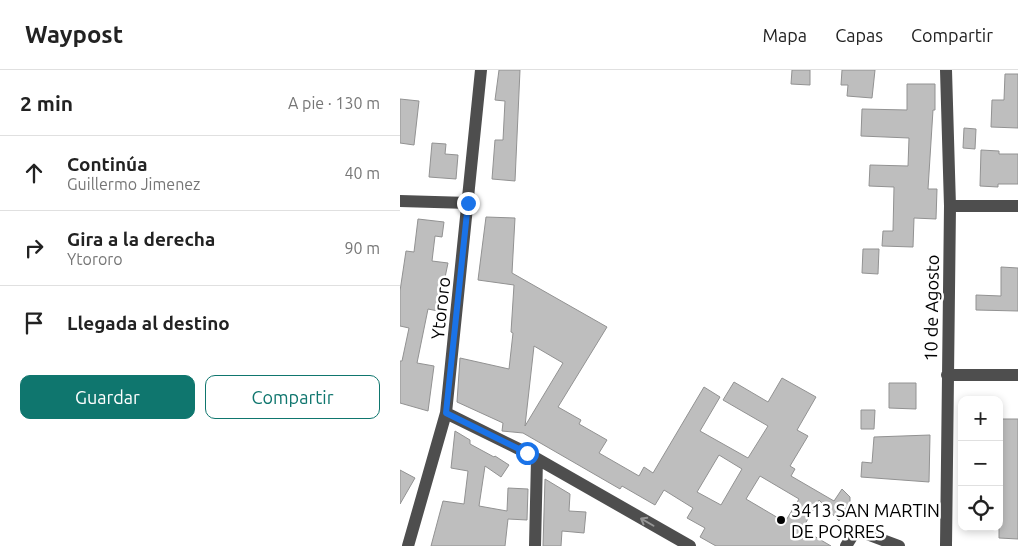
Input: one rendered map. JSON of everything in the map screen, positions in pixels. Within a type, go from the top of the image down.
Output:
[{"type":"street","name":"Ytororo","points":[[408,546],[446,413],[481,70]]},
{"type":"street","name":"10 de Agosto","points":[[946,70],[950,206],[946,546]]},
{"type":"street","points":[[400,201],[468,203]]},
{"type":"street","points":[[950,206],[1018,206]]},
{"type":"street","points":[[947,374],[1018,375]]},
{"type":"street","points":[[446,413],[538,459],[690,546]]},
{"type":"street","points":[[535,546],[538,459]]},
{"type":"street","points":[[846,546],[856,530],[899,546]]},
{"type":"building","points":[[499,70],[520,70],[515,181],[492,179],[495,140],[503,140],[505,101],[495,100]]},
{"type":"building","points":[[792,70],[810,70],[810,85],[791,84]]},
{"type":"building","points":[[842,70],[875,70],[872,98],[847,96],[848,85],[841,85]]},
{"type":"building","points":[[1005,74],[1018,74],[1018,128],[991,127],[992,100],[1004,100]]},
{"type":"building","points":[[907,84],[935,84],[935,110],[933,110],[928,189],[937,189],[936,219],[914,218],[913,247],[882,246],[883,231],[893,231],[894,187],[869,186],[870,165],[908,166],[909,138],[861,136],[862,109],[907,110]]},
{"type":"building","points":[[400,99],[419,101],[414,145],[400,143]]},
{"type":"building","points":[[964,128],[976,129],[975,149],[963,148]]},
{"type":"building","points":[[432,143],[446,144],[445,154],[458,155],[456,179],[429,177]]},
{"type":"building","points":[[981,150],[999,151],[999,154],[1018,154],[1018,184],[998,184],[998,187],[980,186]]},
{"type":"building","points":[[486,217],[515,218],[512,273],[607,327],[558,407],[581,420],[579,424],[607,440],[599,453],[639,476],[644,467],[653,473],[704,387],[720,397],[700,431],[748,458],[768,426],[723,400],[734,382],[768,402],[782,378],[816,397],[797,430],[808,436],[790,466],[795,469],[791,476],[834,501],[842,489],[850,497],[850,503],[839,521],[819,500],[802,529],[831,546],[716,546],[700,537],[705,528],[687,518],[693,508],[664,490],[655,505],[622,486],[620,489],[523,433],[502,431],[503,423],[457,402],[460,358],[509,369],[513,333],[511,332],[514,285],[478,280]],"holes":[[[534,346],[563,363],[525,426]],[[719,455],[742,469],[721,505],[697,492]],[[760,476],[799,499],[785,522],[746,499]]]},
{"type":"building","points":[[418,219],[444,222],[442,237],[435,236],[432,261],[448,263],[438,311],[428,309],[417,363],[434,366],[428,411],[400,403],[400,361],[402,361],[409,328],[400,326],[400,291],[406,251],[414,252]]},
{"type":"building","points":[[863,249],[879,249],[878,274],[862,273]]},
{"type":"building","points":[[1001,267],[1018,268],[1018,311],[976,310],[976,295],[1001,296]]},
{"type":"building","points":[[889,383],[916,383],[916,409],[889,408]]},
{"type":"building","points":[[861,410],[875,410],[874,429],[861,429]]},
{"type":"building","points":[[1003,419],[1018,419],[1018,539],[999,538],[999,531],[1003,531]]},
{"type":"building","points":[[455,431],[470,440],[470,444],[509,465],[501,477],[485,466],[479,506],[507,511],[508,488],[528,489],[527,520],[508,519],[505,546],[431,546],[443,501],[464,504],[468,471],[451,468]]},
{"type":"building","points":[[930,435],[929,482],[861,477],[862,462],[872,463],[874,437]]},
{"type":"building","points":[[400,470],[415,478],[400,504]]},
{"type":"building","points":[[545,479],[570,494],[569,511],[586,512],[584,533],[562,531],[561,546],[543,546]]},
{"type":"place","name":"3413 SAN MARTIN DE PORRES","points":[[781,520]]},
{"type":"route","points":[[468,203],[446,413],[527,453]]}]
